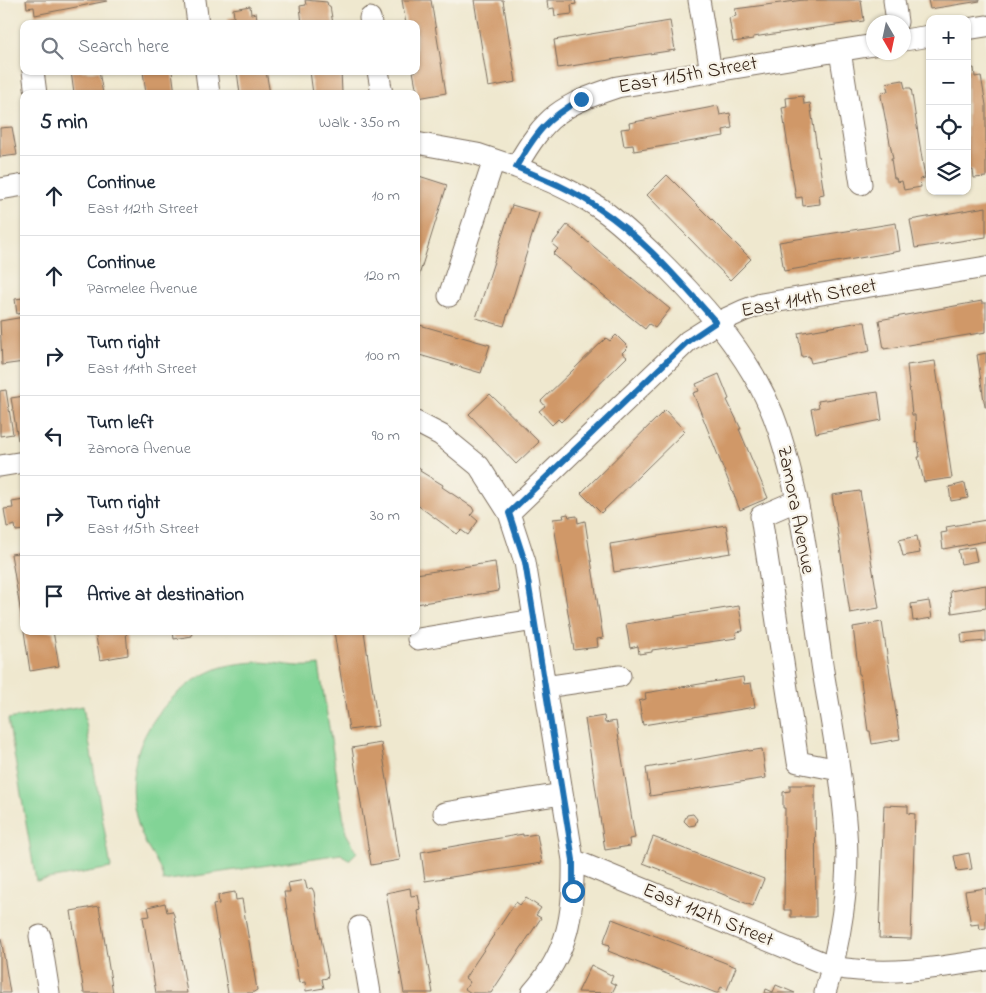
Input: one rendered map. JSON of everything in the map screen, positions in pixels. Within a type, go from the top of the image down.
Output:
[{"type":"street","points":[[194,0],[197,20]]},
{"type":"street","points":[[698,0],[711,72]]},
{"type":"street","points":[[894,0],[896,15]]},
{"type":"street","points":[[971,29],[986,26]]},
{"type":"street","points":[[911,39],[926,37]]},
{"type":"street","name":"East 115th Street","points":[[516,167],[534,136],[556,113],[581,99],[617,87],[866,46]]},
{"type":"street","points":[[840,51],[860,184]]},
{"type":"street","points":[[34,75],[35,90]]},
{"type":"street","points":[[207,75],[208,90]]},
{"type":"street","points":[[379,75],[381,90]]},
{"type":"street","points":[[420,144],[477,154],[516,167]]},
{"type":"street","points":[[449,296],[494,160]]},
{"type":"street","name":"Zamora Avenue","points":[[516,167],[557,184],[599,208],[640,242],[716,322],[740,353],[768,405],[778,429],[796,500],[839,770],[846,835],[844,885],[833,967],[825,993]]},
{"type":"street","points":[[0,189],[20,186]]},
{"type":"street","name":"East 114th Street","points":[[509,513],[688,341],[716,322],[761,304],[986,267]]},
{"type":"street","points":[[420,424],[441,435],[479,466],[509,513],[525,562],[573,860],[570,923],[560,951],[542,982],[532,993]]},
{"type":"street","points":[[0,466],[20,463]]},
{"type":"street","points":[[796,500],[761,516],[798,762],[839,770]]},
{"type":"street","points":[[418,639],[534,620]]},
{"type":"street","points":[[545,686],[620,676]]},
{"type":"street","points":[[444,813],[562,794]]},
{"type":"street","name":"East 112th Street","points":[[573,860],[833,967],[863,972],[900,972],[986,960]]},
{"type":"street","points":[[359,927],[370,993]]},
{"type":"street","points":[[40,936],[49,993]]},
{"type":"green space","points":[[256,662],[303,666],[319,665],[346,833],[357,852],[349,860],[341,854],[163,881],[158,865],[146,845],[135,811],[132,788],[134,766],[141,745],[151,725],[164,707],[180,691],[199,678],[219,668]]},
{"type":"green space","points":[[83,706],[111,868],[36,881],[8,719]]},
{"type":"building","points":[[26,0],[107,1],[35,15],[34,7],[27,8]]},
{"type":"building","points":[[305,0],[327,2],[328,6],[330,6],[332,20],[302,20],[300,6],[306,5]]},
{"type":"building","points":[[402,0],[431,0],[446,93],[420,98],[420,90],[417,90],[414,75],[420,75],[420,20],[405,20]]},
{"type":"building","points":[[474,0],[503,0],[516,82],[488,87]]},
{"type":"building","points":[[547,0],[575,0],[576,4],[571,5],[572,14],[555,16],[554,8],[548,9]]},
{"type":"building","points":[[803,0],[861,0],[864,21],[753,37],[753,39],[733,42],[729,18],[736,16],[735,9]]},
{"type":"building","points":[[928,0],[980,0],[980,1],[930,9]]},
{"type":"building","points":[[250,6],[251,14],[256,13],[257,20],[228,20],[228,18],[234,17],[233,9]]},
{"type":"building","points":[[670,21],[675,50],[558,68],[554,40]]},
{"type":"building","points":[[971,68],[974,68],[975,77],[981,76],[986,105],[986,177],[974,178],[973,170],[971,170]]},
{"type":"building","points":[[72,75],[100,75],[102,90],[73,90]]},
{"type":"building","points":[[144,75],[173,75],[174,90],[145,90]]},
{"type":"building","points":[[238,75],[267,75],[269,90],[239,90]]},
{"type":"building","points":[[311,75],[341,75],[342,90],[312,90]]},
{"type":"building","points":[[903,80],[905,88],[911,88],[925,178],[920,179],[921,187],[904,190],[902,181],[897,182],[896,178],[894,178],[891,159],[893,159],[881,96],[882,92],[888,91],[886,83]]},
{"type":"building","points":[[803,96],[804,104],[810,103],[824,194],[819,195],[820,204],[803,206],[802,197],[796,198],[782,108],[787,107],[786,98]]},
{"type":"building","points":[[718,106],[720,115],[730,113],[732,128],[723,130],[724,136],[634,151],[633,145],[624,146],[621,129],[630,128],[629,123]]},
{"type":"building","points":[[12,127],[17,155],[0,157],[0,128]]},
{"type":"building","points":[[667,175],[751,259],[730,280],[647,195]]},
{"type":"building","points":[[420,176],[447,185],[420,272]]},
{"type":"building","points":[[512,205],[539,213],[504,326],[476,318]]},
{"type":"building","points":[[986,207],[986,237],[915,248],[910,220]]},
{"type":"building","points":[[896,223],[900,251],[784,271],[779,242]]},
{"type":"building","points":[[567,225],[670,309],[655,328],[649,324],[645,329],[553,254],[558,249],[552,244]]},
{"type":"building","points":[[20,298],[20,314],[17,314],[15,299]]},
{"type":"building","points":[[982,301],[982,303],[986,303],[986,332],[884,349],[879,320]]},
{"type":"building","points":[[20,318],[20,363],[2,365],[0,321]]},
{"type":"building","points":[[865,322],[870,351],[811,363],[809,356],[802,357],[798,333]]},
{"type":"building","points":[[420,325],[490,345],[481,373],[420,355]]},
{"type":"building","points":[[616,335],[628,347],[622,353],[627,357],[561,422],[558,419],[552,425],[539,411],[545,406],[541,401],[606,338],[610,341]]},
{"type":"building","points":[[986,353],[986,407],[985,407],[977,355]]},
{"type":"building","points":[[935,361],[952,478],[924,482],[918,457],[920,457],[918,442],[916,443],[915,415],[912,415],[907,365]]},
{"type":"building","points":[[719,374],[729,399],[727,400],[741,429],[739,429],[768,498],[740,510],[693,393],[699,391],[696,384]]},
{"type":"building","points":[[6,390],[13,434],[0,436],[0,391]]},
{"type":"building","points":[[878,392],[882,420],[816,433],[811,409],[819,407],[818,401]]},
{"type":"building","points":[[490,394],[539,442],[516,464],[469,414]]},
{"type":"building","points":[[20,397],[20,440],[18,440],[11,398]]},
{"type":"building","points":[[665,410],[685,431],[601,513],[581,493]]},
{"type":"building","points":[[420,471],[443,485],[442,487],[472,507],[474,511],[471,515],[478,521],[468,535],[461,530],[457,534],[420,507]]},
{"type":"building","points":[[965,483],[968,498],[951,501],[949,487]]},
{"type":"building","points":[[860,491],[879,608],[850,613],[832,495]]},
{"type":"building","points":[[20,501],[20,530],[16,531],[15,525],[7,527],[4,509],[13,508],[12,502]]},
{"type":"building","points":[[568,514],[569,517],[577,516],[578,523],[585,521],[603,638],[597,639],[598,647],[574,650],[553,519],[564,518],[563,515]]},
{"type":"building","points":[[986,520],[986,541],[943,549],[941,533],[947,532],[946,527]]},
{"type":"building","points":[[726,525],[731,553],[614,572],[610,544]]},
{"type":"building","points":[[917,536],[920,553],[903,556],[899,540]]},
{"type":"building","points":[[974,547],[977,561],[961,564],[958,550]]},
{"type":"building","points":[[20,553],[20,608],[11,554]]},
{"type":"building","points":[[495,562],[499,591],[420,603],[420,573]]},
{"type":"building","points":[[986,585],[986,608],[952,613],[950,591]]},
{"type":"building","points":[[929,601],[932,618],[913,621],[911,604]]},
{"type":"building","points":[[739,606],[743,631],[736,632],[737,638],[652,650],[652,652],[639,654],[638,646],[630,648],[626,624]]},
{"type":"building","points":[[882,622],[900,739],[872,744],[870,731],[868,731],[853,627]]},
{"type":"building","points":[[986,631],[986,641],[962,643],[961,634]]},
{"type":"building","points":[[25,635],[54,635],[59,666],[30,671]]},
{"type":"building","points":[[96,635],[126,635],[128,655],[100,660]]},
{"type":"building","points":[[174,635],[192,636],[174,639]]},
{"type":"building","points":[[335,635],[365,635],[378,726],[349,730]]},
{"type":"building","points":[[743,677],[744,684],[751,683],[755,707],[643,725],[639,701],[646,699],[645,693]]},
{"type":"building","points":[[604,716],[605,723],[616,721],[635,838],[629,839],[630,846],[605,850],[585,719]]},
{"type":"building","points":[[381,743],[400,860],[371,865],[352,748]]},
{"type":"building","points":[[762,749],[766,778],[650,796],[646,768]]},
{"type":"building","points":[[790,785],[815,785],[816,917],[791,917],[791,910],[784,910],[785,808],[783,808],[783,792],[790,791]]},
{"type":"building","points":[[884,805],[908,806],[908,813],[915,814],[911,939],[879,938]]},
{"type":"building","points":[[693,814],[697,819],[695,825],[689,826],[684,821],[687,815]]},
{"type":"building","points":[[523,834],[523,836],[537,834],[542,863],[425,881],[421,852]]},
{"type":"building","points":[[653,837],[764,879],[753,906],[643,863]]},
{"type":"building","points":[[969,853],[972,869],[957,871],[954,856]]},
{"type":"building","points":[[305,880],[307,889],[312,888],[314,892],[328,974],[327,978],[322,979],[324,988],[306,991],[305,982],[299,983],[284,892],[290,892],[288,883]]},
{"type":"building","points":[[410,888],[411,896],[418,895],[421,910],[418,911],[433,993],[404,993],[386,893]]},
{"type":"building","points":[[986,888],[986,928],[980,929],[979,924],[971,925],[965,891]]},
{"type":"building","points":[[235,892],[236,900],[242,899],[257,990],[252,993],[228,993],[213,905],[219,904],[218,895]]},
{"type":"building","points":[[526,898],[541,908],[536,915],[541,918],[491,993],[471,993],[465,989],[470,982],[465,978],[516,902],[520,905]]},
{"type":"building","points":[[165,903],[167,912],[172,911],[174,915],[187,993],[156,993],[143,917],[150,916],[148,907]]},
{"type":"building","points":[[99,906],[113,993],[84,993],[71,911]]},
{"type":"building","points":[[612,919],[736,967],[727,990],[721,987],[718,993],[716,993],[608,951],[610,945],[603,943]]},
{"type":"building","points":[[1,938],[10,993],[0,993]]},
{"type":"building","points":[[591,965],[613,976],[610,982],[616,985],[612,993],[578,992]]},
{"type":"building","points":[[776,985],[795,993],[765,993],[766,989],[773,992]]},
{"type":"route","points":[[573,891],[573,860],[525,562],[518,534],[509,513],[688,341],[716,322],[673,274],[634,236],[599,208],[557,184],[516,167],[534,136],[556,113],[581,99]]}]
